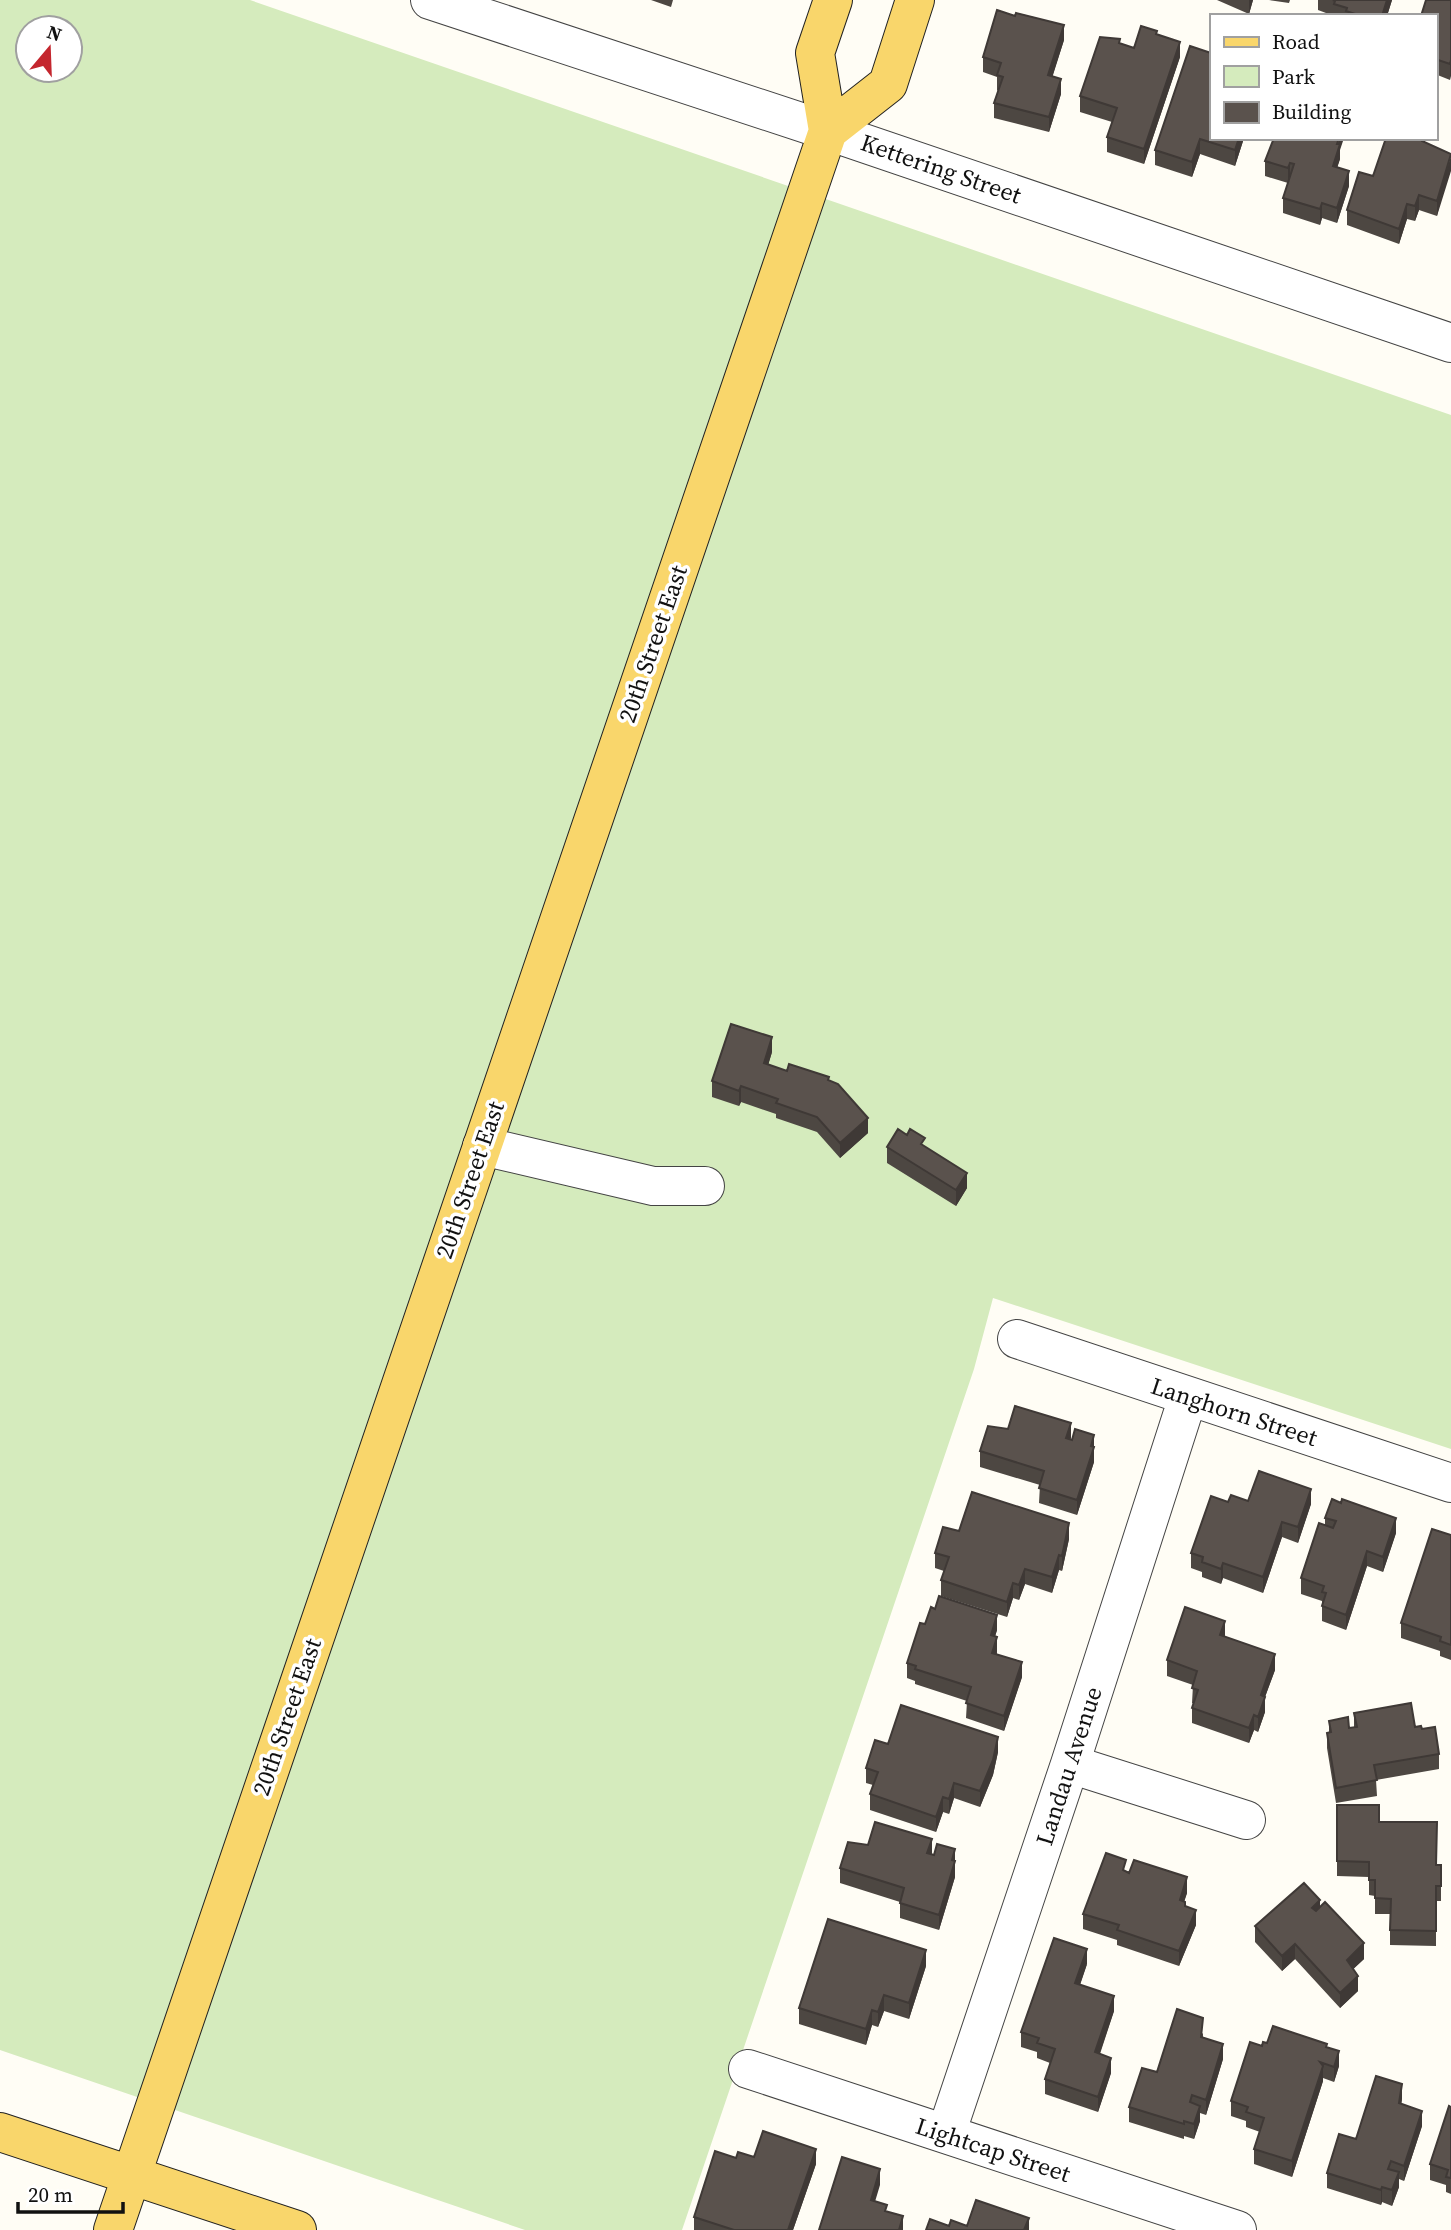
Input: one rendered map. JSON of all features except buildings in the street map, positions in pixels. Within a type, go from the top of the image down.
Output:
[{"type":"main road","name":"20th Street East","points":[[113,2230],[828,131],[815,53],[833,0]]},
{"type":"main road","points":[[828,131],[888,84],[915,0]]},
{"type":"main road","points":[[0,2133],[297,2230]]},
{"type":"street","name":"Kettering Street","points":[[430,0],[828,131],[1451,342]]},
{"type":"street","points":[[482,1146],[653,1186],[705,1186]]},
{"type":"street","name":"Langhorn Street","points":[[1017,1339],[1451,1483]]},
{"type":"street","name":"Landau Avenue","points":[[946,2134],[1070,1764],[1188,1397]]},
{"type":"street","points":[[1070,1764],[1246,1820]]},
{"type":"street","name":"Lightcap Street","points":[[748,2069],[1228,2229]]},
{"type":"green space","points":[[0,0],[250,0],[1451,415],[1451,1449],[993,1298],[974,1369],[682,2230],[525,2230],[0,2050]]}]
